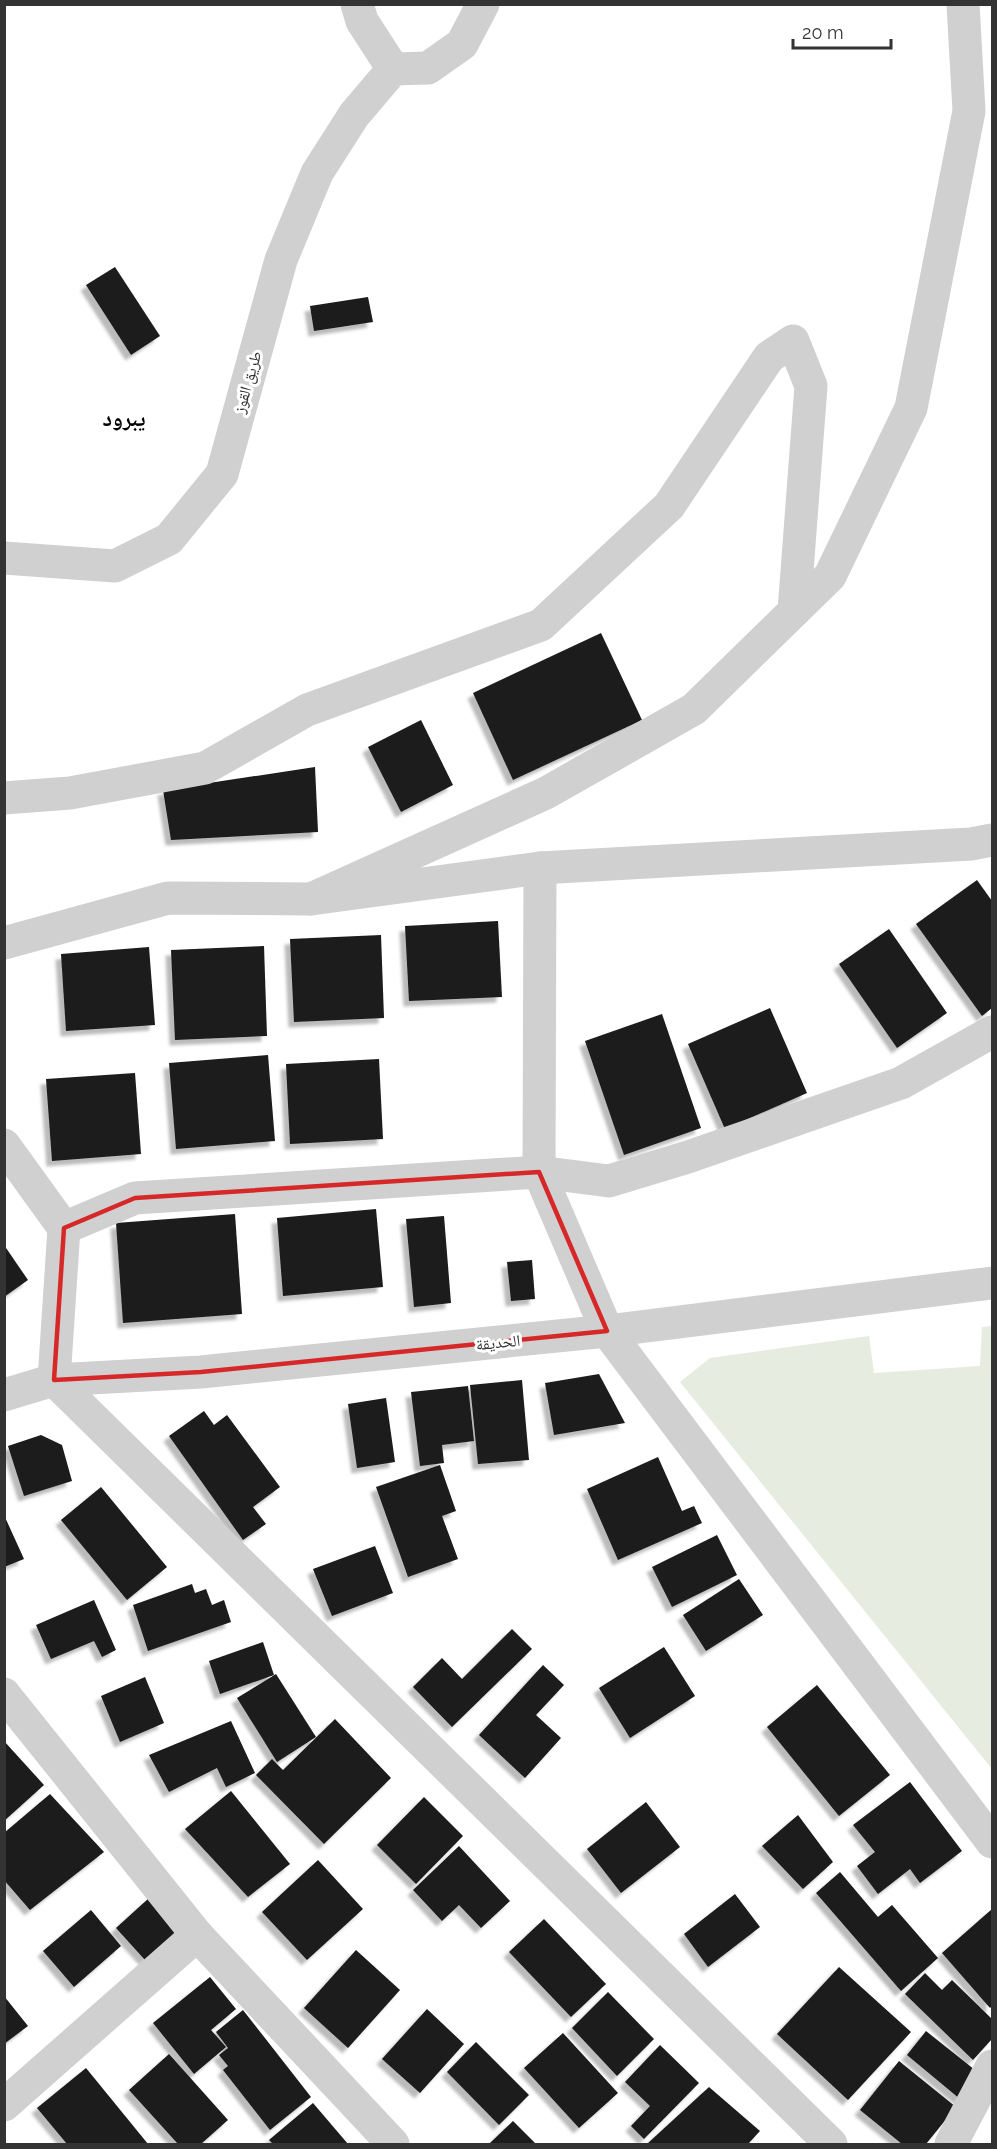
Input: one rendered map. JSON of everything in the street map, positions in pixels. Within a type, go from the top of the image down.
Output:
[{"type":"street","points":[[357,4],[362,21],[393,69],[428,68],[462,44],[483,4]]},
{"type":"street","points":[[311,899],[546,793],[694,709],[830,576],[911,408],[969,111],[963,4]]},
{"type":"street","name":"طريق القوز","points":[[4,558],[116,566],[169,539],[222,474],[281,260],[317,173],[354,115],[393,69]]},
{"type":"street","points":[[4,798],[70,793],[205,768],[307,710],[417,668],[541,625],[669,506],[769,357],[793,341],[811,386],[794,610]]},
{"type":"street","points":[[4,943],[168,898],[311,899],[540,867],[985,836]]},
{"type":"street","points":[[540,867],[539,1172],[607,1331],[993,1842]]},
{"type":"street","points":[[64,1228],[135,1197],[539,1172],[609,1181],[688,1157],[901,1083],[993,1032]]},
{"type":"street","points":[[4,1145],[64,1228],[54,1380],[831,2145]]},
{"type":"street","name":"الحديقة","points":[[4,1395],[54,1380],[201,1372],[607,1331],[993,1283]]},
{"type":"street","points":[[4,1694],[197,1935],[393,2145]]},
{"type":"street","points":[[4,2105],[197,1935]]},
{"type":"street","points":[[951,2145],[993,2066]]},
{"type":"highlighted area","points":[[539,1172],[607,1331],[201,1372],[54,1380],[64,1228],[135,1198]]},
{"type":"shaded area","points":[[992,1326],[992,1769],[680,1382],[710,1358],[869,1336],[874,1373],[980,1366],[982,1327]]},
{"type":"building","points":[[115,267],[160,336],[131,355],[86,285]]},
{"type":"building","points":[[368,297],[373,322],[314,331],[310,306]]},
{"type":"building","points":[[601,633],[642,720],[513,780],[473,693]]},
{"type":"building","points":[[421,720],[453,785],[401,812],[368,747]]},
{"type":"building","points":[[315,767],[318,832],[171,840],[163,790]]},
{"type":"building","points":[[977,880],[992,901],[992,1008],[982,1016],[916,924]]},
{"type":"building","points":[[498,921],[502,997],[409,1001],[405,926]]},
{"type":"building","points":[[889,929],[947,1013],[897,1048],[839,964]]},
{"type":"building","points":[[381,935],[384,1018],[294,1022],[290,939]]},
{"type":"building","points":[[264,946],[267,1036],[175,1040],[171,950]]},
{"type":"building","points":[[149,947],[155,1025],[66,1031],[61,954]]},
{"type":"building","points":[[770,1008],[807,1093],[725,1129],[688,1044]]},
{"type":"building","points":[[662,1014],[701,1128],[624,1155],[585,1041]]},
{"type":"building","points":[[268,1055],[275,1141],[176,1149],[169,1063]]},
{"type":"building","points":[[379,1059],[383,1139],[290,1144],[286,1064]]},
{"type":"building","points":[[135,1073],[141,1154],[52,1161],[46,1079]]},
{"type":"building","points":[[376,1209],[383,1287],[283,1296],[277,1218]]},
{"type":"building","points":[[235,1214],[242,1314],[123,1323],[116,1223]]},
{"type":"building","points":[[444,1216],[451,1303],[414,1307],[406,1219]]},
{"type":"building","points":[[4,1245],[28,1280],[4,1297]]},
{"type":"building","points":[[532,1260],[535,1299],[511,1301],[507,1262]]},
{"type":"building","points":[[599,1374],[625,1423],[554,1435],[545,1383]]},
{"type":"building","points":[[522,1380],[529,1460],[478,1464],[470,1385]]},
{"type":"building","points":[[468,1386],[474,1441],[442,1445],[444,1463],[420,1466],[411,1392]]},
{"type":"building","points":[[386,1398],[395,1462],[357,1468],[348,1404]]},
{"type":"building","points":[[204,1411],[214,1425],[227,1415],[280,1487],[253,1507],[266,1524],[243,1540],[169,1436]]},
{"type":"building","points":[[41,1435],[62,1445],[72,1481],[24,1496],[8,1446]]},
{"type":"building","points":[[658,1457],[682,1511],[694,1506],[702,1523],[618,1560],[587,1489]]},
{"type":"building","points":[[440,1465],[456,1511],[442,1516],[458,1559],[408,1577],[376,1487]]},
{"type":"building","points":[[101,1487],[167,1567],[127,1600],[61,1520]]},
{"type":"building","points":[[4,1515],[24,1559],[4,1567]]},
{"type":"building","points":[[717,1535],[737,1575],[672,1607],[652,1567]]},
{"type":"building","points":[[375,1546],[393,1593],[332,1616],[313,1569]]},
{"type":"building","points":[[739,1579],[763,1615],[706,1651],[683,1615]]},
{"type":"building","points":[[192,1584],[195,1593],[206,1589],[212,1605],[224,1600],[231,1622],[148,1651],[133,1605]]},
{"type":"building","points":[[94,1600],[116,1650],[102,1657],[94,1641],[51,1659],[36,1625]]},
{"type":"building","points":[[512,1629],[532,1649],[452,1727],[413,1687],[442,1658],[462,1679]]},
{"type":"building","points":[[263,1642],[274,1675],[220,1694],[209,1661]]},
{"type":"building","points":[[664,1647],[695,1696],[630,1738],[599,1688]]},
{"type":"building","points":[[543,1665],[564,1685],[536,1715],[561,1738],[525,1778],[479,1735]]},
{"type":"building","points":[[276,1674],[316,1737],[277,1762],[237,1698]]},
{"type":"building","points":[[145,1677],[164,1723],[120,1742],[101,1696]]},
{"type":"building","points":[[817,1685],[890,1775],[839,1816],[767,1727]]},
{"type":"building","points":[[335,1719],[391,1778],[324,1844],[256,1775],[272,1759],[283,1770]]},
{"type":"building","points":[[231,1721],[255,1773],[226,1787],[217,1768],[169,1792],[149,1755]]},
{"type":"building","points":[[4,1741],[44,1785],[4,1821]]},
{"type":"building","points":[[910,1782],[962,1851],[920,1883],[910,1869],[878,1894],[857,1866],[875,1852],[853,1825]]},
{"type":"building","points":[[231,1791],[290,1864],[248,1897],[185,1829]]},
{"type":"building","points":[[50,1794],[104,1852],[30,1910],[4,1880],[4,1833]]},
{"type":"building","points":[[424,1797],[463,1836],[416,1884],[377,1845]]},
{"type":"building","points":[[646,1802],[680,1847],[621,1893],[587,1849]]},
{"type":"building","points":[[798,1815],[833,1862],[803,1889],[762,1846]]},
{"type":"building","points":[[459,1846],[510,1901],[481,1928],[459,1905],[442,1921],[413,1890]]},
{"type":"building","points":[[318,1860],[363,1909],[307,1960],[262,1912]]},
{"type":"building","points":[[840,1872],[878,1917],[892,1905],[938,1958],[901,1991],[816,1893]]},
{"type":"building","points":[[735,1894],[760,1927],[708,1967],[684,1934]]},
{"type":"building","points":[[149,1898],[178,1931],[145,1960],[116,1928]]},
{"type":"building","points":[[992,1909],[992,2006],[990,2008],[942,1953]]},
{"type":"building","points":[[91,1910],[121,1946],[74,1987],[43,1951]]},
{"type":"building","points":[[544,1919],[606,1984],[571,2017],[509,1952]]},
{"type":"building","points":[[356,1950],[400,1990],[348,2048],[304,2008]]},
{"type":"building","points":[[839,1967],[911,2032],[848,2100],[777,2034]]},
{"type":"building","points":[[925,1973],[942,1990],[952,1980],[992,2019],[992,2039],[973,2060],[905,1994]]},
{"type":"building","points":[[210,1977],[236,2009],[211,2030],[226,2047],[194,2074],[153,2023]]},
{"type":"building","points":[[608,1992],[654,2039],[617,2076],[572,2028]]},
{"type":"building","points":[[4,1996],[28,2026],[4,2044]]},
{"type":"building","points":[[427,2009],[464,2044],[420,2093],[382,2059]]},
{"type":"building","points":[[243,2010],[311,2097],[270,2130],[223,2070],[228,2066],[219,2055],[228,2048],[216,2032]]},
{"type":"building","points":[[926,2031],[980,2074],[960,2099],[907,2055]]},
{"type":"building","points":[[563,2033],[618,2093],[579,2128],[524,2068]]},
{"type":"building","points":[[476,2042],[529,2095],[499,2125],[447,2072]]},
{"type":"building","points":[[660,2045],[699,2083],[644,2139],[631,2126],[650,2106],[625,2082]]},
{"type":"building","points":[[169,2054],[228,2120],[201,2144],[178,2144],[129,2090]]},
{"type":"building","points":[[899,2061],[956,2107],[926,2144],[902,2144],[860,2110]]},
{"type":"building","points":[[86,2068],[148,2144],[67,2144],[37,2108]]},
{"type":"building","points":[[709,2087],[760,2131],[748,2144],[647,2144]]},
{"type":"building","points":[[313,2103],[348,2144],[273,2144],[269,2140]]},
{"type":"building","points":[[513,2121],[536,2144],[489,2144]]},
{"type":"district","name":"يبرود","points":[[124,418]]}]
